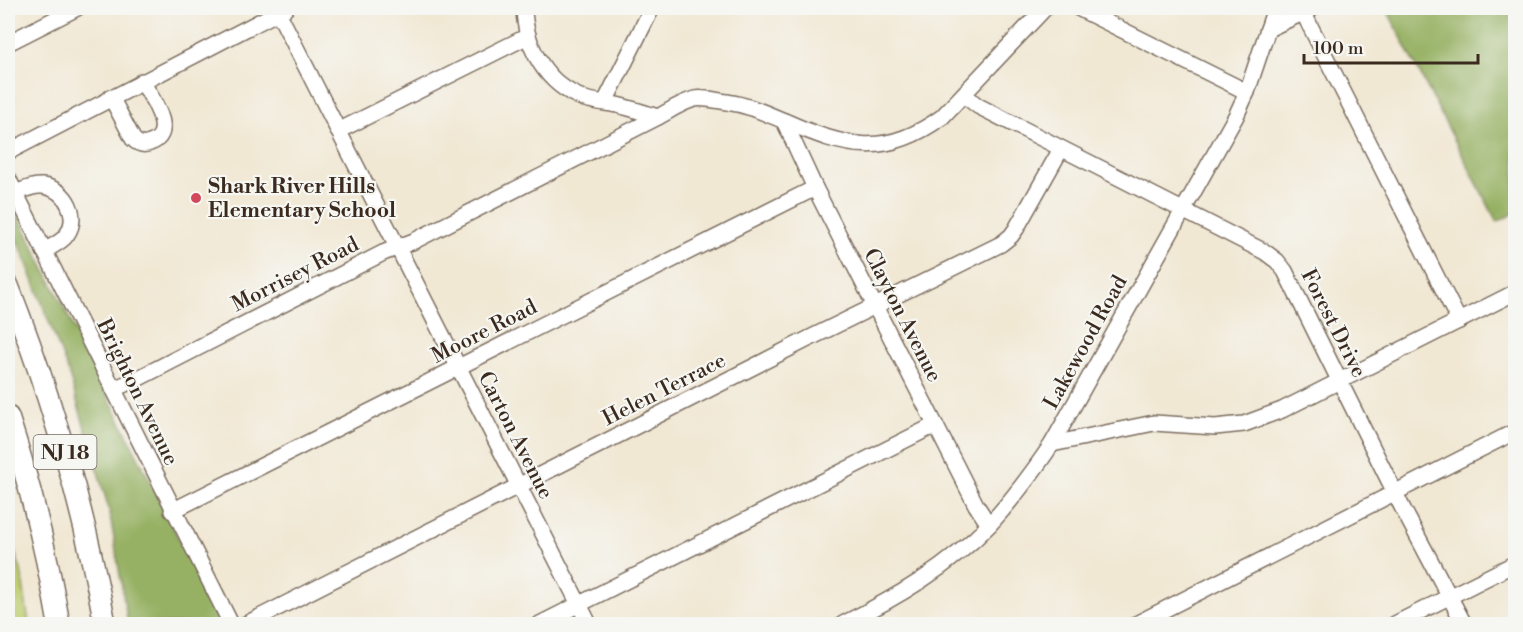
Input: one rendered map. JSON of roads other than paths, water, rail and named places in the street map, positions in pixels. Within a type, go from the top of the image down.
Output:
[{"type":"highway","name":"NJ 18","points":[[8,286],[32,348],[63,445],[85,524],[105,624]]},
{"type":"highway","name":"NJ 18","points":[[8,417],[44,549],[59,624]]},
{"type":"street","points":[[8,43],[76,8]]},
{"type":"street","points":[[524,8],[528,36],[540,63],[559,84],[586,99],[658,117]]},
{"type":"street","points":[[605,102],[652,8]]},
{"type":"street","name":"Morrisey Road","points":[[113,389],[699,98],[731,102],[761,110],[826,139],[845,143],[867,145],[909,136],[942,117],[1045,8]]},
{"type":"street","points":[[1078,8],[1247,92]]},
{"type":"street","name":"Lakewood Road","points":[[843,624],[911,587],[940,567],[989,525],[1014,496],[1052,444],[1236,116],[1247,92],[1275,8]]},
{"type":"street","points":[[8,152],[280,9]]},
{"type":"street","name":"Carton Avenue","points":[[280,9],[338,131],[589,624]]},
{"type":"street","points":[[1268,29],[1306,9],[1459,321]]},
{"type":"street","points":[[338,131],[528,36]]},
{"type":"street","points":[[111,98],[132,139],[144,145],[156,141],[162,135],[164,125],[142,81]]},
{"type":"street","name":"Forest Drive","points":[[964,94],[978,106],[1265,252],[1277,261],[1285,271],[1464,624]]},
{"type":"street","name":"Clayton Avenue","points":[[784,121],[815,188],[935,425],[989,525]]},
{"type":"street","name":"Helen Terrace","points":[[246,624],[1001,244],[1011,236],[1061,149]]},
{"type":"street","name":"Brighton Avenue","points":[[8,178],[231,624]]},
{"type":"street","points":[[15,193],[28,188],[45,186],[61,194],[68,202],[72,221],[69,230],[64,239],[44,250]]},
{"type":"street","name":"Moore Road","points":[[172,510],[815,188]]},
{"type":"street","points":[[1052,444],[1154,423],[1215,427],[1244,424],[1282,410],[1515,292]]},
{"type":"street","points":[[540,624],[935,425]]},
{"type":"street","points":[[1136,624],[1515,431]]},
{"type":"street","points":[[1395,624],[1515,563]]},
{"type":"place","name":"Shark River Hills Elementary School","points":[[196,198]]}]
